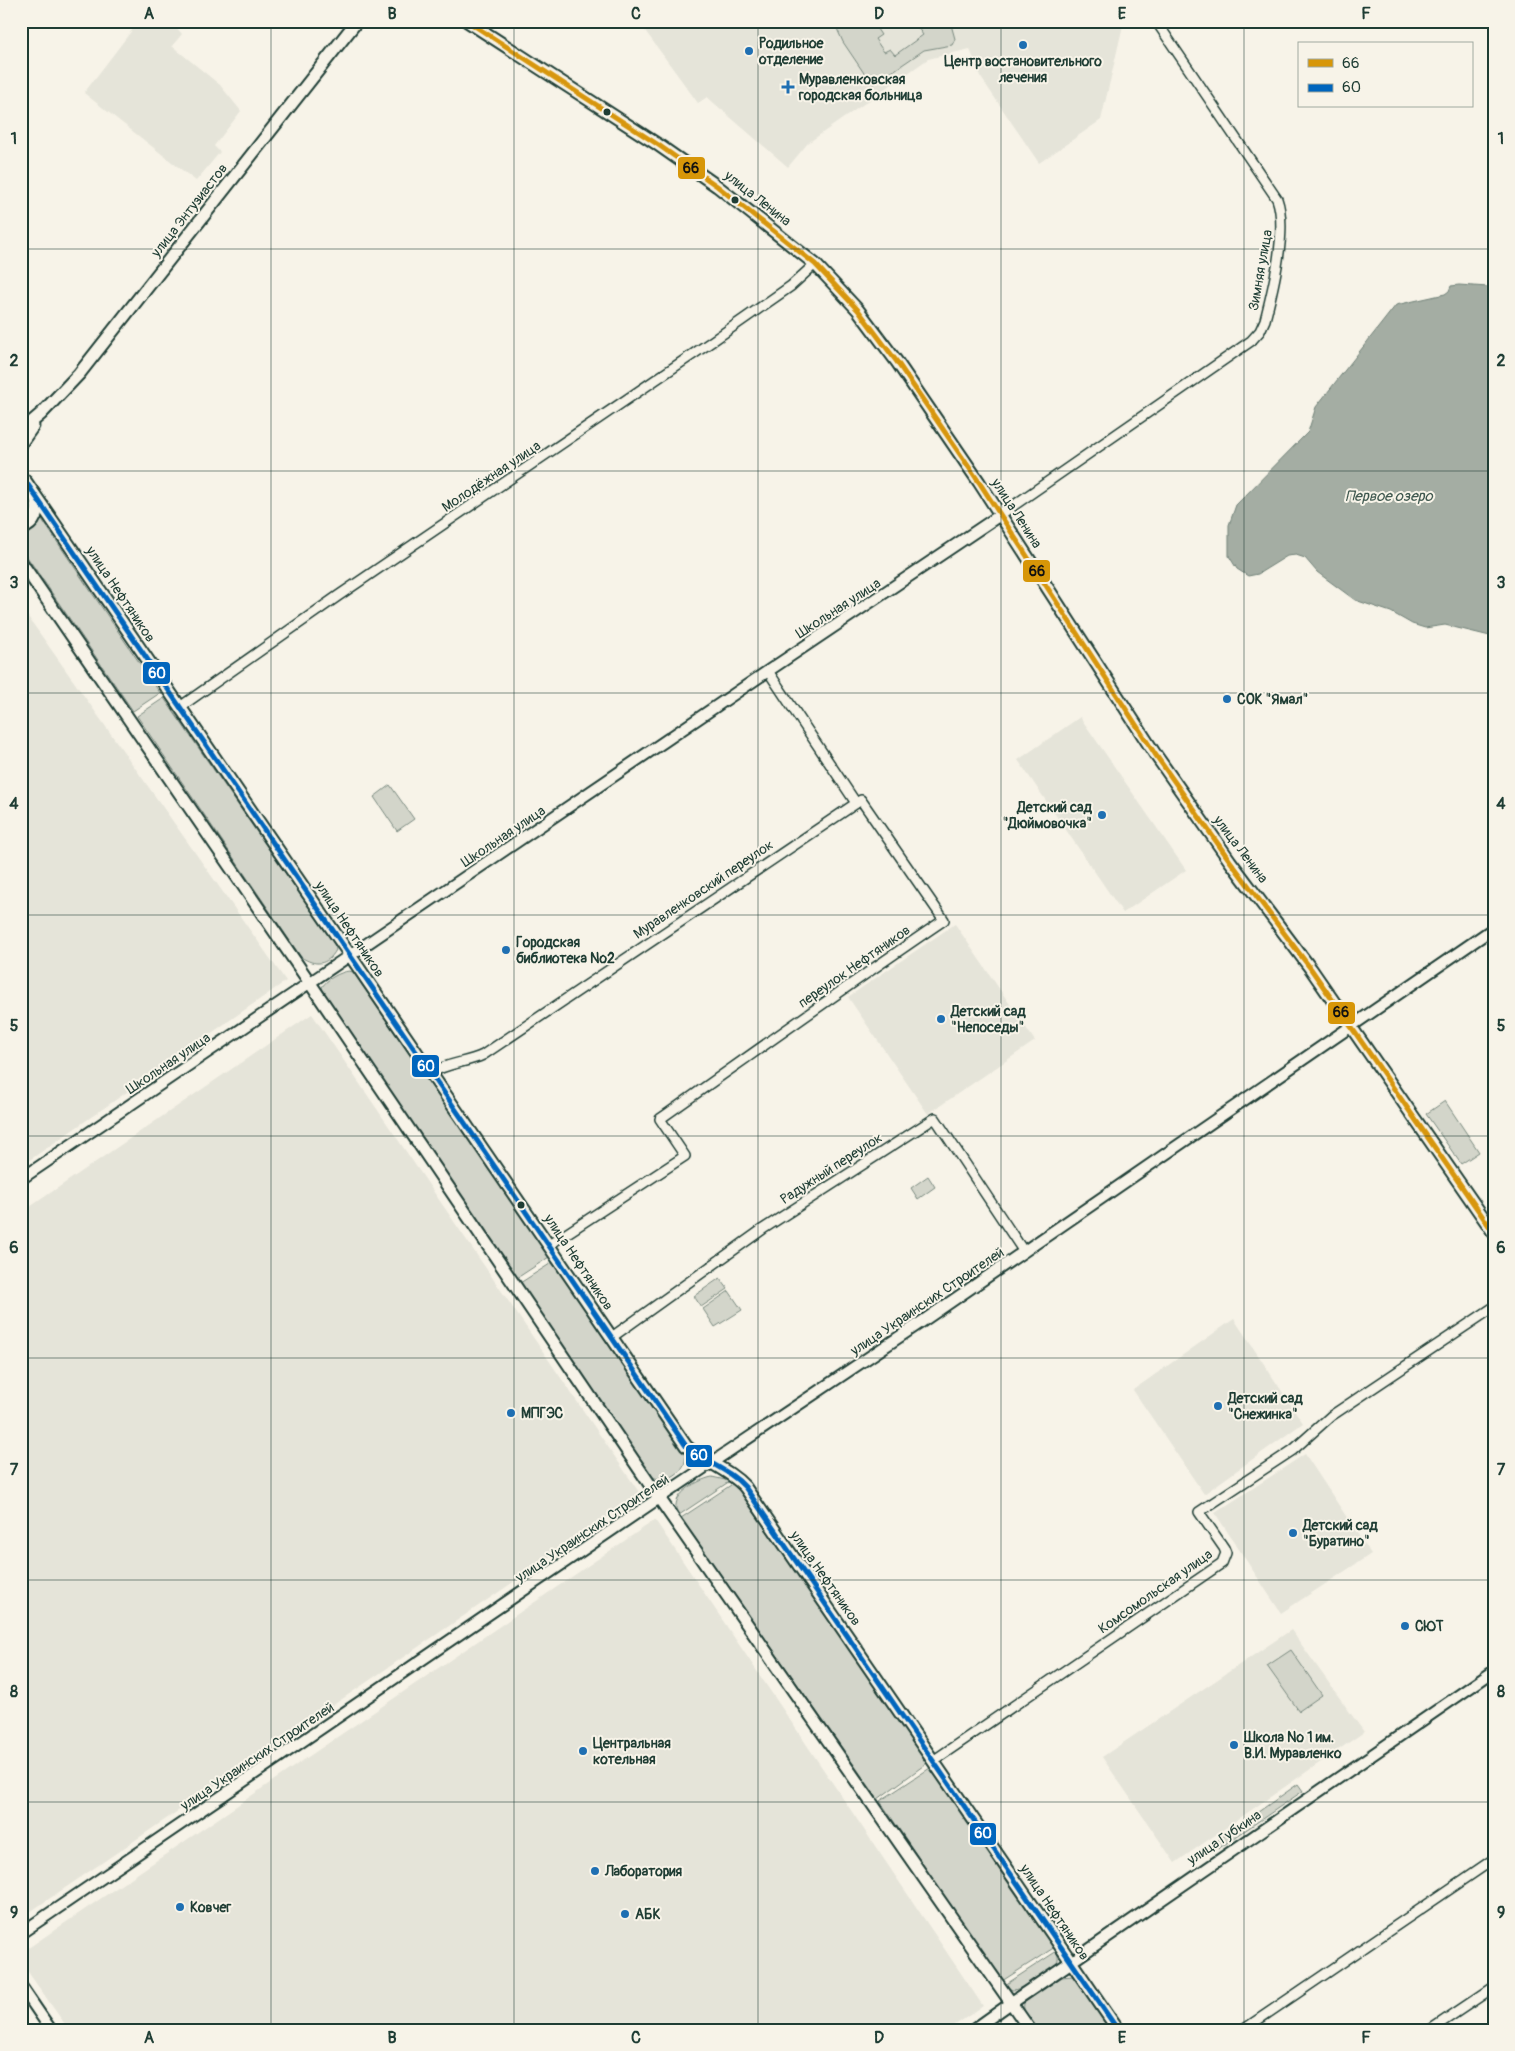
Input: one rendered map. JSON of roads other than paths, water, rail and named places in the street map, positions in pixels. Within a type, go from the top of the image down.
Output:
[{"type":"main road","name":"улица Энтузиастов","points":[[21,431],[41,414],[74,380],[357,21]]},
{"type":"main road","name":"улица Ленина","points":[[467,21],[698,171],[815,264],[858,310],[897,362],[1000,515],[1155,754],[1196,813],[1286,934],[1494,1233]]},
{"type":"main road","name":"улица Энтузиастов","points":[[21,443],[41,414]]},
{"type":"main road","points":[[21,471],[24,480]]},
{"type":"main road","name":"улица Нефтяников","points":[[24,480],[686,1446],[737,1479],[745,1487],[1118,2030]]},
{"type":"main road","points":[[21,529],[28,526],[36,518],[38,508],[34,493]]},
{"type":"main road","points":[[21,562],[310,983],[659,1498],[1030,2030]]},
{"type":"main road","name":"улица Губкина","points":[[1011,2003],[1071,1962]]},
{"type":"street","name":"Зимняя улица","points":[[1000,515],[1251,341],[1260,331],[1265,320],[1280,239],[1281,211],[1279,205],[1156,21]]},
{"type":"street","name":"Молодёжная улица","points":[[180,707],[368,575],[791,286],[815,264]]},
{"type":"street","name":"Школьная улица","points":[[21,1179],[1000,515]]},
{"type":"street","name":"переулок Нефтяников","points":[[549,1245],[685,1156],[660,1119],[814,1011],[849,984],[944,920],[768,671]]},
{"type":"street","name":"Муравленковский переулок","points":[[430,1073],[483,1055],[859,801]]},
{"type":"street","name":"улица Украинских Строителей","points":[[21,1934],[659,1498],[1024,1252],[1494,928]]},
{"type":"street","name":"Радужный переулок","points":[[612,1337],[763,1229],[935,1118],[1024,1252]]},
{"type":"street","name":"Комсомольская улица","points":[[933,1761],[1222,1563],[1226,1553],[1224,1548],[1199,1512],[1293,1450],[1331,1416],[1494,1307]]},
{"type":"street","name":"улица Губкина","points":[[1071,1962],[1494,1671]]},
{"type":"street","points":[[1243,2030],[1494,1859]]},
{"type":"street","points":[[21,1986],[51,2030]]},
{"type":"street","points":[[1430,2030],[1494,1987]]},
{"type":"street","name":"улица Губкина","points":[[973,2030],[1011,2003]]},
{"type":"water","name":"Первое озеро","points":[[1451,286],[1494,286],[1494,637],[1445,625],[1425,628],[1412,624],[1391,612],[1355,600],[1317,572],[1305,558],[1296,555],[1287,556],[1258,574],[1248,576],[1237,569],[1229,556],[1229,525],[1236,505],[1308,432],[1316,407],[1396,305],[1445,294]]},
{"type":"place","name":"Центр востановительного лечения","points":[[1023,45]]},
{"type":"place","name":"Родильное отделение","points":[[749,51]]},
{"type":"place","name":"Муравленковская городская больница","points":[[788,87]]},
{"type":"place","name":"СОК \"Ямал\"","points":[[1227,699]]},
{"type":"place","name":"Детский сад \"Дюймовочка\"","points":[[1102,815]]},
{"type":"place","name":"Городская библиотека №2","points":[[506,950]]},
{"type":"place","name":"Детский сад \"Непоседы\"","points":[[941,1019]]},
{"type":"place","name":"Детский сад \"Снежинка\"","points":[[1218,1406]]},
{"type":"place","name":"МПГЭС","points":[[511,1413]]},
{"type":"place","name":"Детский сад \"Буратино\"","points":[[1293,1533]]},
{"type":"place","name":"СЮТ","points":[[1405,1626]]},
{"type":"place","name":"Школа № 1 им. В.И. Муравленко","points":[[1234,1745]]},
{"type":"place","name":"Центральная котельная","points":[[583,1751]]},
{"type":"place","name":"Лаборатория","points":[[595,1871]]},
{"type":"place","name":"Ковчег","points":[[180,1907]]},
{"type":"place","name":"АБК","points":[[625,1914]]}]
